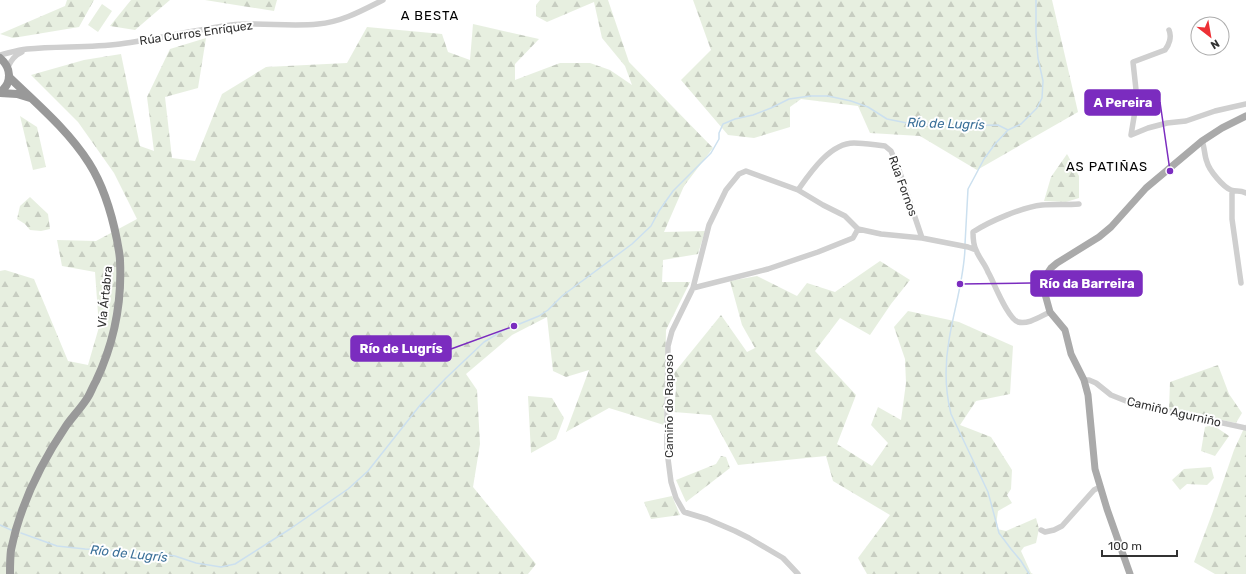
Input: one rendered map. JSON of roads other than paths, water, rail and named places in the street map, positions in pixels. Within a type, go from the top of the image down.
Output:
[{"type":"highway","points":[[0,58],[8,67],[9,77],[6,86],[0,92]]},
{"type":"highway","name":"Vía Ártabra","points":[[9,77],[52,118],[90,164],[104,194],[113,221],[120,259],[119,297],[114,331],[104,364],[88,397],[58,438],[34,482],[18,523],[11,551],[10,574]]},
{"type":"highway","points":[[0,92],[17,94],[31,98]]},
{"type":"main road","points":[[1130,574],[1107,509],[1095,469],[1088,395],[1084,380],[1071,354],[1065,330],[1050,312],[1045,294],[1044,283],[1051,268],[1099,237],[1111,227],[1146,188],[1202,141],[1222,128],[1246,116]]},
{"type":"street","name":"Rúa Curros Enríquez","points":[[0,55],[28,49],[90,47],[121,44],[231,25],[320,24],[350,16],[383,0]]},
{"type":"street","points":[[1170,30],[1170,40],[1168,47],[1165,50],[1133,62],[1137,99],[1131,135],[1148,128],[1167,123],[1186,121],[1215,110],[1246,104]]},
{"type":"street","points":[[8,67],[11,61],[18,54],[28,49]]},
{"type":"street","points":[[1202,141],[1207,163],[1223,185],[1232,190],[1246,193]]},
{"type":"street","name":"Rúa Fornos","points":[[798,190],[812,171],[829,154],[842,146],[853,143],[885,146],[891,151],[899,170],[922,238]]},
{"type":"street","points":[[858,229],[853,238],[818,252],[752,273],[693,288],[709,225],[726,190],[740,174],[746,171],[798,190],[845,216],[858,229],[881,234],[922,238],[976,250]]},
{"type":"street","points":[[1232,190],[1232,219],[1241,283]]},
{"type":"street","points":[[1050,312],[1028,322],[1019,322],[1013,319],[998,294],[988,271],[976,250],[972,240],[973,232],[982,226],[1026,209],[1041,205],[1079,204]]},
{"type":"street","name":"Camiño do Raposo","points":[[693,288],[672,331],[668,346],[669,371],[667,392],[667,451],[671,482],[676,498],[684,512],[707,519],[748,538],[783,558],[798,574]]},
{"type":"street","name":"Camiño Agurniño","points":[[1084,380],[1089,380],[1096,383],[1111,395],[1131,403],[1246,428]]},
{"type":"street","points":[[1041,530],[1045,532],[1062,526],[1094,490],[1100,487]]},
{"type":"waterway","points":[[965,244],[968,189],[984,159],[995,144],[1008,130],[1021,124],[1037,108],[1042,98],[1043,81],[1038,58],[1036,34],[1036,0]]},
{"type":"waterway","name":"Río de Lugrís","points":[[21,533],[57,546],[154,553],[175,556],[196,563],[221,567],[235,564],[290,529],[348,489],[368,471],[421,404],[484,342],[502,331],[539,316],[548,310],[562,296],[632,244],[651,226],[659,211],[673,191],[711,153],[719,139],[719,133],[723,124],[735,119],[753,115],[789,99],[810,96],[828,96],[851,101],[868,107],[887,119],[912,124],[937,126],[998,125],[1008,130]]},
{"type":"waterway","points":[[965,248],[961,283],[951,328],[946,367],[949,405],[951,414],[988,492],[999,533],[1021,561],[1029,574]]},
{"type":"waterway","name":"Río de Lugrís","points":[[0,525],[11,530]]},
{"type":"place","name":"A Pereira","points":[[1170,171]]},
{"type":"place","name":"Río da Barreira","points":[[960,284]]},
{"type":"place","name":"Río de Lugrís","points":[[514,326]]},
{"type":"district","name":"A BESTA","points":[[430,15]]},
{"type":"district","name":"AS PATIÑAS","points":[[1107,166]]}]
